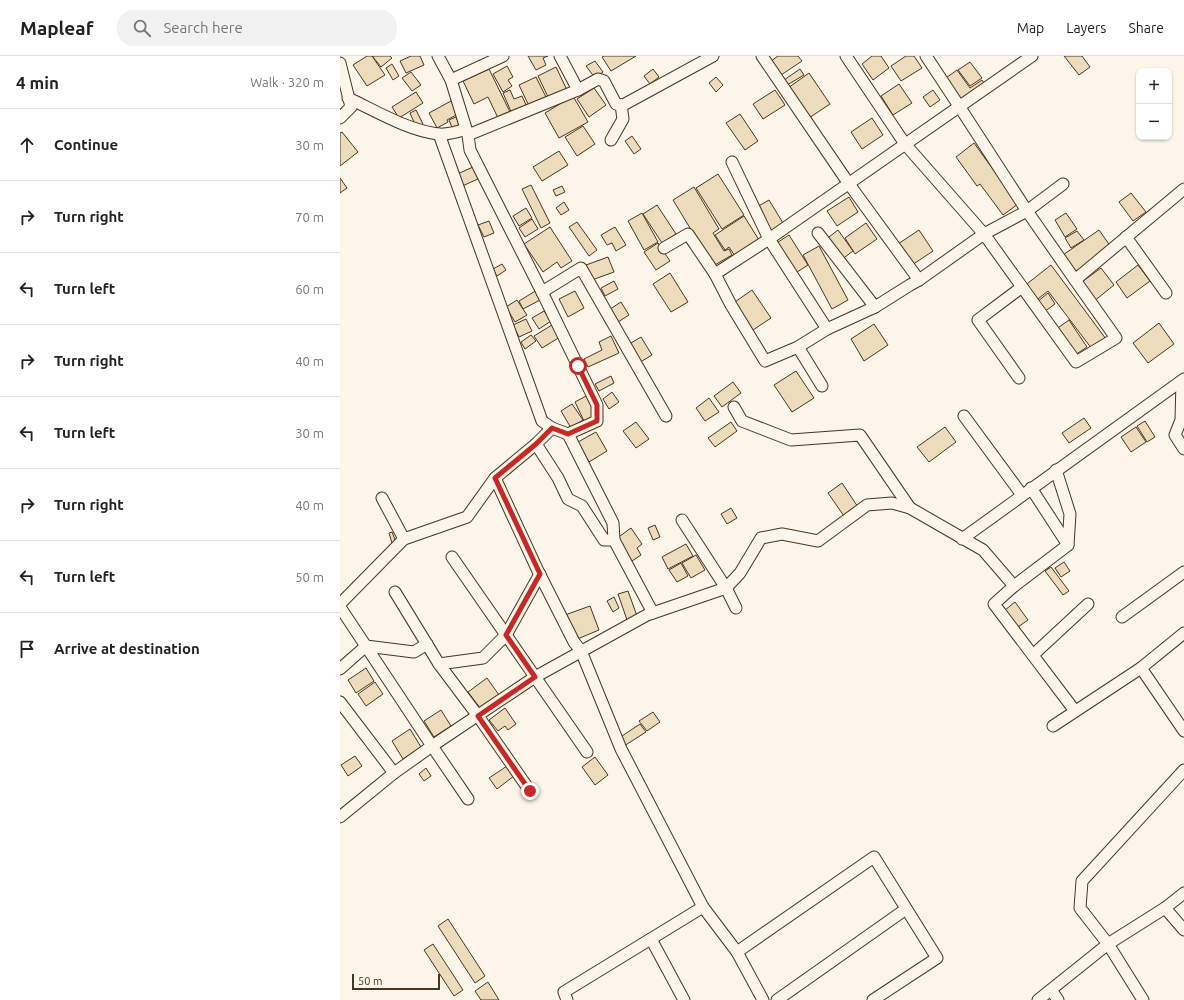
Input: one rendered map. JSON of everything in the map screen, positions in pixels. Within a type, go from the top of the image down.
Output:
[{"type":"street","points":[[438,56],[451,80],[467,132],[470,150],[597,405],[597,421],[568,434]]},
{"type":"street","points":[[451,80],[503,56]]},
{"type":"street","points":[[560,56],[578,90]]},
{"type":"street","points":[[348,98],[412,128],[439,134],[467,132],[578,90],[598,79],[604,80],[616,104],[625,104],[695,60],[713,56]]},
{"type":"street","points":[[762,56],[849,184],[919,280]]},
{"type":"street","points":[[846,56],[905,144],[984,234],[1076,362],[1116,338],[1027,211],[926,56]]},
{"type":"street","points":[[715,274],[849,184],[1032,56]]},
{"type":"street","points":[[340,63],[351,107],[340,118]]},
{"type":"street","points":[[611,140],[624,119],[621,105]]},
{"type":"street","points":[[439,134],[542,421],[552,428],[568,434],[613,523],[614,540],[653,613]]},
{"type":"street","points":[[732,162],[768,239],[827,329]]},
{"type":"street","points":[[664,248],[688,234],[715,274],[731,305],[765,361],[798,347],[827,329],[875,307],[919,280],[984,234],[1027,211],[1063,184]]},
{"type":"street","points":[[1076,280],[1184,189]]},
{"type":"street","points":[[818,233],[875,307]]},
{"type":"street","points":[[1126,237],[1166,293]]},
{"type":"street","points":[[542,292],[581,268],[666,416]]},
{"type":"street","points":[[1019,378],[978,320],[1022,287]]},
{"type":"street","points":[[798,347],[822,386]]},
{"type":"street","points":[[1183,380],[1181,420],[1175,435],[1184,449]]},
{"type":"street","points":[[962,539],[1183,380]]},
{"type":"street","points":[[734,407],[742,421],[791,440],[860,435],[910,508]]},
{"type":"street","points":[[964,416],[1027,492],[1068,545]]},
{"type":"street","points":[[340,604],[404,539],[467,518],[495,478],[536,444],[552,428]]},
{"type":"street","points":[[536,444],[558,478],[568,499],[582,506],[604,540],[614,540]]},
{"type":"street","points":[[1056,470],[1070,514],[1068,545],[1014,586],[994,604],[1075,712]]},
{"type":"street","points":[[495,478],[540,574],[574,642],[581,650],[621,749],[703,907],[736,952],[764,1000]]},
{"type":"street","points":[[382,498],[404,539]]},
{"type":"street","points":[[340,817],[394,772],[535,677],[646,615],[726,588],[740,573],[761,538],[782,534],[818,541],[867,505],[892,503],[910,508],[983,550],[1014,586]]},
{"type":"street","points":[[682,520],[726,588],[736,608]]},
{"type":"street","points":[[452,557],[587,752]]},
{"type":"street","points":[[439,664],[483,658],[506,635],[540,574]]},
{"type":"street","points":[[1122,617],[1184,574]]},
{"type":"street","points":[[395,592],[439,664],[478,716],[530,791]]},
{"type":"street","points":[[1033,655],[1088,604]]},
{"type":"street","points":[[340,607],[468,799]]},
{"type":"street","points":[[1053,726],[1141,668],[1184,633]]},
{"type":"street","points":[[340,669],[366,646],[414,652],[427,644]]},
{"type":"street","points":[[1141,668],[1184,731]]},
{"type":"street","points":[[340,702],[394,772]]},
{"type":"street","points":[[1143,1000],[1108,944],[1080,908],[1082,881],[1184,770]]},
{"type":"street","points":[[736,952],[874,858],[937,958],[873,1000]]},
{"type":"street","points":[[1038,1000],[1108,944],[1165,908],[1184,893]]},
{"type":"street","points":[[567,1000],[564,992],[703,907]]},
{"type":"street","points":[[1165,908],[1184,930]]},
{"type":"street","points":[[777,1000],[906,909]]},
{"type":"street","points":[[651,939],[684,1000]]},
{"type":"street","points":[[1051,990],[1058,1000]]},
{"type":"building","points":[[367,56],[372,56],[385,75],[367,86],[353,65]]},
{"type":"building","points":[[373,56],[390,56],[392,58],[381,67]]},
{"type":"building","points":[[411,56],[420,56],[424,65],[406,73],[400,61]]},
{"type":"building","points":[[528,56],[548,56],[543,58],[546,65],[536,70]]},
{"type":"building","points":[[636,56],[611,71],[602,57]]},
{"type":"building","points":[[778,56],[798,56],[802,61],[781,75],[771,61]]},
{"type":"building","points":[[872,56],[881,56],[889,68],[873,80],[862,64]]},
{"type":"building","points":[[906,56],[914,56],[922,68],[901,81],[891,66]]},
{"type":"building","points":[[1064,56],[1082,56],[1090,67],[1079,75]]},
{"type":"building","points":[[595,61],[603,72],[595,78],[586,66]]},
{"type":"building","points":[[970,62],[982,78],[970,86],[958,70]]},
{"type":"building","points":[[392,64],[399,76],[393,80],[386,68]]},
{"type":"building","points":[[507,66],[513,77],[508,80],[512,86],[503,92],[493,74]]},
{"type":"building","points":[[556,67],[567,90],[549,99],[538,76]]},
{"type":"building","points":[[489,69],[510,112],[498,118],[488,97],[474,104],[463,81]]},
{"type":"building","points":[[653,69],[659,77],[650,84],[644,76]]},
{"type":"building","points":[[800,69],[804,75],[787,85],[784,80]]},
{"type":"building","points":[[957,70],[970,88],[982,80],[984,83],[962,100],[946,78]]},
{"type":"building","points":[[411,72],[421,85],[412,91],[402,78]]},
{"type":"building","points":[[809,73],[830,104],[809,118],[788,88]]},
{"type":"building","points":[[536,77],[546,97],[529,106],[519,85]]},
{"type":"building","points":[[716,77],[723,85],[716,92],[709,83]]},
{"type":"building","points":[[899,84],[912,103],[893,115],[881,96]]},
{"type":"building","points":[[594,88],[606,105],[589,117],[577,99]]},
{"type":"building","points":[[510,90],[514,99],[522,96],[527,107],[512,114],[503,93]]},
{"type":"building","points":[[775,90],[785,105],[763,119],[753,104]]},
{"type":"building","points":[[933,90],[940,100],[930,107],[923,97]]},
{"type":"building","points":[[416,92],[423,103],[399,118],[392,107]]},
{"type":"building","points":[[573,96],[588,122],[559,138],[545,113]]},
{"type":"building","points":[[451,101],[458,114],[437,128],[429,113]]},
{"type":"building","points":[[416,110],[423,124],[416,127],[410,113]]},
{"type":"building","points":[[740,114],[758,141],[745,150],[726,123]]},
{"type":"building","points":[[456,117],[461,129],[454,132],[449,120]]},
{"type":"building","points":[[872,118],[883,135],[862,149],[851,132]]},
{"type":"building","points":[[583,126],[595,144],[577,156],[565,137]]},
{"type":"building","points":[[342,132],[358,152],[340,166],[340,133]]},
{"type":"building","points":[[632,136],[641,149],[634,154],[625,141]]},
{"type":"building","points":[[974,143],[1018,204],[1003,215],[980,184],[977,186],[956,157]]},
{"type":"building","points":[[559,151],[568,165],[542,181],[533,167]]},
{"type":"building","points":[[473,167],[478,179],[460,187],[455,175]]},
{"type":"building","points":[[718,174],[744,215],[722,229],[696,188]]},
{"type":"building","points":[[340,178],[347,188],[340,193]]},
{"type":"building","points":[[531,185],[550,223],[541,228],[522,189]]},
{"type":"building","points":[[562,186],[565,192],[556,196],[553,190]]},
{"type":"building","points":[[694,187],[719,229],[713,233],[724,251],[729,249],[732,255],[713,266],[673,200]]},
{"type":"building","points":[[1131,193],[1146,212],[1133,221],[1119,202]]},
{"type":"building","points":[[849,197],[858,212],[837,226],[827,211]]},
{"type":"building","points":[[769,200],[783,223],[770,232],[755,208]]},
{"type":"building","points":[[564,202],[569,210],[561,215],[556,208]]},
{"type":"building","points":[[657,205],[676,234],[662,243],[643,214]]},
{"type":"building","points":[[526,208],[532,218],[519,226],[513,216]]},
{"type":"building","points":[[642,213],[658,242],[644,250],[628,221]]},
{"type":"building","points":[[1066,213],[1077,229],[1065,237],[1055,220]]},
{"type":"building","points":[[744,216],[759,240],[735,256],[729,247],[725,250],[715,235]]},
{"type":"building","points":[[532,219],[538,229],[525,237],[519,228]]},
{"type":"building","points":[[489,221],[494,233],[484,237],[478,225]]},
{"type":"building","points":[[577,222],[597,250],[589,256],[569,227]]},
{"type":"building","points":[[866,223],[877,239],[855,254],[845,238]]},
{"type":"building","points":[[550,227],[572,261],[561,268],[557,262],[543,272],[524,244]]},
{"type":"building","points":[[615,227],[626,245],[616,251],[612,243],[607,245],[601,235]]},
{"type":"building","points":[[838,230],[853,251],[841,260],[825,240]]},
{"type":"building","points":[[919,230],[933,251],[912,265],[898,244]]},
{"type":"building","points":[[1099,230],[1111,247],[1072,274],[1060,257]]},
{"type":"building","points":[[1077,231],[1084,240],[1071,248],[1065,238]]},
{"type":"building","points":[[789,235],[808,265],[794,274],[775,244]]},
{"type":"building","points":[[658,243],[670,261],[656,270],[644,252]]},
{"type":"building","points":[[819,246],[848,300],[832,309],[803,255]]},
{"type":"building","points":[[608,257],[614,272],[592,280],[586,265]]},
{"type":"building","points":[[502,264],[506,270],[497,276],[493,269]]},
{"type":"building","points":[[1051,265],[1106,339],[1092,349],[1048,291],[1034,302],[1023,287]]},
{"type":"building","points":[[1138,265],[1150,281],[1127,298],[1116,282]]},
{"type":"building","points":[[1101,268],[1114,285],[1093,302],[1079,284]]},
{"type":"building","points":[[670,273],[688,302],[671,312],[653,284]]},
{"type":"building","points":[[614,281],[618,289],[605,296],[601,288]]},
{"type":"building","points":[[537,290],[542,299],[523,309],[519,301]]},
{"type":"building","points":[[752,290],[771,318],[750,332],[732,304]]},
{"type":"building","points":[[575,291],[584,308],[568,317],[559,299]]},
{"type":"building","points":[[1048,293],[1055,304],[1044,312],[1037,302]]},
{"type":"building","points":[[517,300],[527,315],[515,322],[506,307]]},
{"type":"building","points":[[621,302],[629,315],[618,322],[610,309]]},
{"type":"building","points":[[544,311],[551,321],[539,329],[532,318]]},
{"type":"building","points":[[526,319],[532,331],[519,337],[513,325]]},
{"type":"building","points":[[1069,320],[1087,347],[1072,357],[1055,330]]},
{"type":"building","points":[[1159,323],[1174,344],[1148,363],[1133,343]]},
{"type":"building","points":[[874,324],[888,345],[864,361],[851,339]]},
{"type":"building","points":[[552,325],[560,337],[542,348],[534,336]]},
{"type":"building","points":[[531,335],[536,341],[525,349],[521,342]]},
{"type":"building","points":[[611,336],[619,353],[588,367],[584,359],[602,350],[599,342]]},
{"type":"building","points":[[641,337],[652,355],[637,364],[626,346]]},
{"type":"building","points":[[796,371],[814,398],[792,412],[774,385]]},
{"type":"building","points":[[611,376],[614,383],[599,391],[595,384]]},
{"type":"building","points":[[733,382],[741,393],[722,407],[714,396]]},
{"type":"building","points":[[612,392],[619,402],[609,409],[603,399]]},
{"type":"building","points":[[586,396],[596,416],[584,421],[575,402]]},
{"type":"building","points":[[709,398],[719,412],[705,421],[696,408]]},
{"type":"building","points":[[572,404],[583,420],[571,428],[561,411]]},
{"type":"building","points":[[1084,418],[1091,428],[1069,443],[1062,433]]},
{"type":"building","points":[[1145,421],[1155,437],[1147,442],[1137,426]]},
{"type":"building","points":[[636,422],[649,439],[636,448],[623,431]]},
{"type":"building","points":[[731,422],[737,431],[715,447],[708,438]]},
{"type":"building","points":[[945,427],[956,442],[929,462],[917,447]]},
{"type":"building","points":[[1136,427],[1146,442],[1131,452],[1121,437]]},
{"type":"building","points":[[596,432],[607,451],[589,462],[578,442]]},
{"type":"building","points":[[842,483],[858,507],[844,516],[828,493]]},
{"type":"building","points":[[731,508],[737,518],[727,524],[721,514]]},
{"type":"building","points":[[655,525],[660,537],[653,540],[648,528]]},
{"type":"building","points":[[631,528],[642,544],[637,548],[641,555],[632,561],[616,539]]},
{"type":"building","points":[[392,532],[396,542],[392,543],[389,533]]},
{"type":"building","points":[[686,544],[693,556],[668,569],[662,557]]},
{"type":"building","points":[[696,555],[705,570],[691,578],[682,563]]},
{"type":"building","points":[[1064,562],[1070,571],[1061,577],[1055,568]]},
{"type":"building","points":[[681,563],[688,576],[677,582],[669,570]]},
{"type":"building","points":[[1051,567],[1069,591],[1063,595],[1045,571]]},
{"type":"building","points":[[628,591],[637,616],[627,620],[618,594]]},
{"type":"building","points":[[614,597],[619,608],[613,612],[607,601]]},
{"type":"building","points":[[1015,602],[1028,620],[1018,627],[1005,610]]},
{"type":"building","points":[[590,606],[599,630],[575,640],[565,615]]},
{"type":"building","points":[[366,668],[374,681],[356,693],[348,680]]},
{"type":"building","points":[[487,678],[499,695],[480,708],[468,692]]},
{"type":"building","points":[[375,682],[383,694],[366,706],[358,694]]},
{"type":"building","points":[[505,708],[516,724],[508,730],[505,726],[498,731],[489,720]]},
{"type":"building","points":[[441,710],[451,726],[434,737],[424,721]]},
{"type":"building","points":[[653,712],[660,722],[647,731],[639,721]]},
{"type":"building","points":[[640,724],[646,732],[624,746],[619,738]]},
{"type":"building","points":[[410,729],[421,747],[403,759],[392,741]]},
{"type":"building","points":[[355,756],[362,766],[348,776],[341,765]]},
{"type":"building","points":[[595,757],[608,775],[595,785],[582,767]]},
{"type":"building","points":[[507,766],[514,776],[497,789],[489,778]]},
{"type":"building","points":[[426,768],[431,776],[424,781],[419,774]]},
{"type":"building","points":[[448,919],[485,976],[475,983],[438,926]]},
{"type":"building","points":[[433,944],[463,990],[454,996],[424,950]]},
{"type":"building","points":[[488,982],[499,1000],[481,1000],[475,991]]},
{"type":"route","points":[[530,791],[478,716],[535,677],[506,635],[540,574],[495,478],[536,444],[552,428],[568,434],[597,421],[597,405],[578,366]]}]
